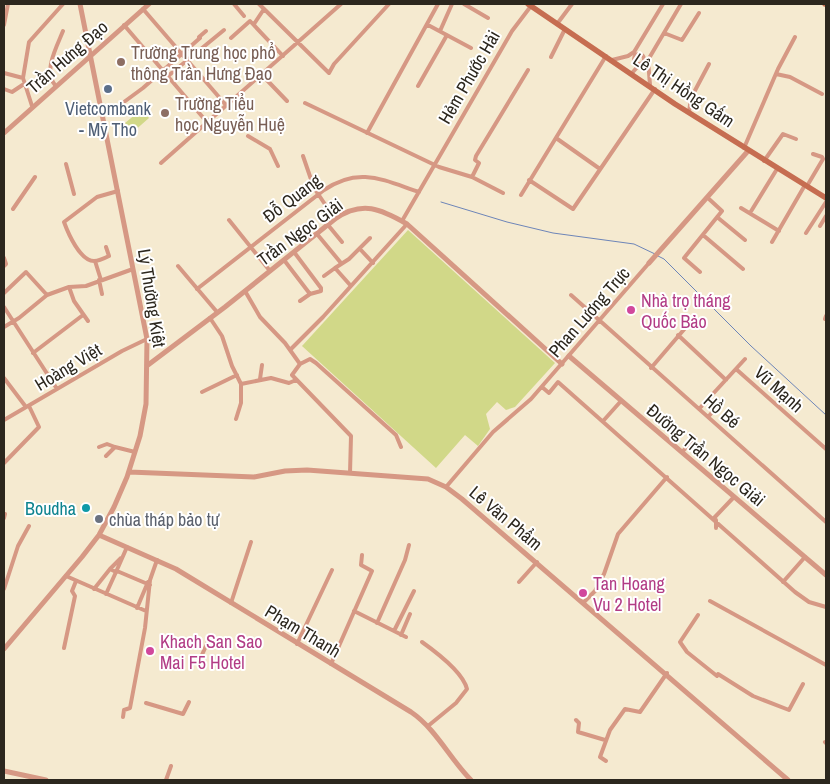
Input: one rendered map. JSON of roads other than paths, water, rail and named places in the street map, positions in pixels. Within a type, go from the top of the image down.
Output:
[{"type":"main road","name":"Lê Thị Hồng Gấm","points":[[529,5],[632,72],[746,150],[826,199]]},
{"type":"street","points":[[4,25],[8,4]]},
{"type":"street","points":[[32,106],[24,84],[29,42],[63,4]]},
{"type":"street","name":"Lý Thường Kiệt","points":[[4,648],[99,535],[114,508],[129,472],[146,404],[147,339],[80,4]]},
{"type":"street","name":"Trần Hưng Đạo","points":[[4,133],[55,85],[149,4]]},
{"type":"street","points":[[234,4],[244,16]]},
{"type":"street","points":[[259,4],[329,73],[334,64],[389,4]]},
{"type":"street","points":[[161,163],[225,104],[283,56],[341,4]]},
{"type":"street","points":[[368,132],[438,4]]},
{"type":"street","points":[[440,31],[452,4]]},
{"type":"street","points":[[464,4],[488,18]]},
{"type":"street","points":[[557,24],[572,4]]},
{"type":"street","points":[[521,195],[609,58],[628,56],[634,52],[663,4]]},
{"type":"street","points":[[529,180],[573,209],[652,87],[648,60],[681,4]]},
{"type":"street","name":"Hẻm Phước Hải","points":[[290,350],[373,263],[405,222],[419,192],[529,5]]},
{"type":"street","points":[[143,9],[225,104]]},
{"type":"street","points":[[254,24],[264,9]]},
{"type":"street","points":[[664,33],[682,40],[699,13]]},
{"type":"street","points":[[231,38],[250,21],[283,56]]},
{"type":"street","points":[[124,25],[206,121]]},
{"type":"street","points":[[428,25],[471,48]]},
{"type":"street","points":[[551,56],[565,29]]},
{"type":"street","points":[[168,76],[224,30]]},
{"type":"street","points":[[55,85],[50,78],[50,69],[63,31]]},
{"type":"street","points":[[110,113],[164,70],[206,31]]},
{"type":"street","points":[[418,86],[446,35]]},
{"type":"street","points":[[746,150],[776,74],[795,37]]},
{"type":"street","points":[[639,45],[642,55]]},
{"type":"street","points":[[634,52],[638,61]]},
{"type":"street","points":[[642,55],[652,54]]},
{"type":"street","points":[[632,72],[642,55]]},
{"type":"street","points":[[638,61],[642,55]]},
{"type":"street","points":[[638,61],[648,60]]},
{"type":"street","points":[[689,112],[691,98],[709,64]]},
{"type":"street","points":[[472,177],[479,163],[475,160],[476,156],[528,70]]},
{"type":"street","points":[[4,73],[24,78]]},
{"type":"street","points":[[261,74],[287,101]]},
{"type":"street","points":[[776,74],[790,77],[822,94]]},
{"type":"street","points":[[4,89],[12,92],[24,84]]},
{"type":"street","points":[[305,103],[435,165],[472,177],[504,193]]},
{"type":"street","points":[[4,124],[9,129]]},
{"type":"street","points":[[764,161],[784,134],[796,139]]},
{"type":"street","points":[[248,136],[270,150],[278,166]]},
{"type":"street","points":[[556,138],[600,169]]},
{"type":"street","name":"Phan Lương Trực","points":[[446,487],[486,439],[501,424],[524,407],[542,387],[649,263],[709,199],[746,150]]},
{"type":"street","points":[[772,242],[823,160],[822,156],[813,154]]},
{"type":"street","points":[[303,156],[317,195],[335,219]]},
{"type":"street","points":[[66,164],[74,194]]},
{"type":"street","points":[[750,213],[777,168]]},
{"type":"street","name":"Đỗ Quang","points":[[198,289],[317,195],[339,181],[361,176],[379,179],[419,192]]},
{"type":"street","points":[[13,209],[35,177]]},
{"type":"street","points":[[106,247],[109,256],[95,261],[85,258],[70,236],[64,222],[97,198],[118,191]]},
{"type":"street","points":[[700,272],[684,258],[722,210],[709,199]]},
{"type":"street","points":[[806,233],[826,199]]},
{"type":"street","name":"Trần Ngọc Giải","points":[[148,365],[335,219],[348,211],[360,208],[378,211],[405,222],[562,364]]},
{"type":"street","points":[[741,208],[779,231]]},
{"type":"street","points":[[717,216],[745,240]]},
{"type":"street","points":[[820,226],[826,216]]},
{"type":"street","points":[[229,220],[270,271]]},
{"type":"street","points":[[328,225],[342,242]]},
{"type":"street","points":[[317,234],[341,263]]},
{"type":"street","points":[[703,235],[743,270]]},
{"type":"street","points":[[324,276],[341,263],[347,261],[370,238]]},
{"type":"street","points":[[360,249],[373,263]]},
{"type":"street","points":[[294,252],[321,288],[300,301]]},
{"type":"street","points":[[4,258],[6,264],[4,266]]},
{"type":"street","points":[[284,260],[310,294]]},
{"type":"street","points":[[95,261],[102,294]]},
{"type":"street","points":[[178,266],[217,312]]},
{"type":"street","points":[[335,268],[351,286]]},
{"type":"street","points":[[4,327],[46,295],[69,287],[86,286],[133,269]]},
{"type":"street","points":[[4,293],[26,272],[46,295]]},
{"type":"street","points":[[69,287],[82,315],[88,320]]},
{"type":"street","points":[[245,291],[260,317],[300,364]]},
{"type":"street","name":"Hồ Bé","points":[[571,295],[599,322],[826,522]]},
{"type":"street","points":[[4,307],[50,381],[57,389]]},
{"type":"street","points":[[34,353],[82,315]]},
{"type":"street","points":[[210,318],[222,336],[241,384],[241,403],[236,419]]},
{"type":"street","points":[[651,368],[693,319]]},
{"type":"street","points":[[678,335],[726,380]]},
{"type":"street","name":"Hoàng Việt","points":[[4,420],[122,351],[147,339]]},
{"type":"street","name":"Đường Trần Ngọc Giải","points":[[569,356],[826,575]]},
{"type":"street","points":[[699,410],[745,358]]},
{"type":"street","points":[[350,473],[351,441],[349,433],[296,380],[292,374],[300,364],[310,359],[316,363],[396,435],[401,447]]},
{"type":"street","points":[[260,379],[262,365]]},
{"type":"street","name":"Vũ Mạnh","points":[[736,369],[826,449]]},
{"type":"street","points":[[202,392],[237,375]]},
{"type":"street","points":[[4,378],[27,407],[39,427],[4,463]]},
{"type":"street","points":[[241,384],[271,378],[289,383],[296,380]]},
{"type":"street","points":[[542,387],[548,392],[558,382],[604,420],[783,582],[805,600],[826,607]]},
{"type":"street","points":[[708,417],[723,400]]},
{"type":"street","points":[[604,420],[621,401]]},
{"type":"street","points":[[682,452],[695,438]]},
{"type":"street","points":[[98,447],[107,444],[135,452]]},
{"type":"street","points":[[106,456],[115,447]]},
{"type":"street","name":"Lê Văn Phẩm","points":[[129,472],[254,477],[302,470],[428,479],[446,487],[667,673],[788,780]]},
{"type":"street","points":[[584,602],[595,591],[604,574],[618,534],[667,477]]},
{"type":"street","points":[[716,528],[715,519],[734,497]]},
{"type":"street","points":[[4,589],[18,546],[29,526]]},
{"type":"street","name":"Phạm Thanh","points":[[99,535],[157,560],[411,712],[428,726],[471,780]]},
{"type":"street","points":[[231,603],[251,542]]},
{"type":"street","points":[[377,622],[404,563],[409,545]]},
{"type":"street","points":[[106,594],[127,547]]},
{"type":"street","points":[[331,664],[372,571],[361,565],[362,555]]},
{"type":"street","points":[[783,582],[805,557]]},
{"type":"street","points":[[94,589],[121,558]]},
{"type":"street","points":[[137,608],[157,560]]},
{"type":"street","points":[[519,582],[537,562]]},
{"type":"street","points":[[110,570],[149,583]]},
{"type":"street","points":[[298,644],[332,570]]},
{"type":"street","points":[[66,576],[146,611]]},
{"type":"street","points":[[64,648],[75,596],[72,591],[76,581]]},
{"type":"street","points":[[123,717],[124,710],[130,708],[149,583]]},
{"type":"street","points":[[394,631],[414,590]]},
{"type":"street","points":[[710,601],[826,665]]},
{"type":"street","points":[[354,611],[403,636],[410,614]]},
{"type":"street","points":[[698,614],[680,642],[687,652],[718,675],[752,696],[789,710],[803,684]]},
{"type":"street","points":[[201,657],[210,637]]},
{"type":"street","points":[[422,642],[443,657],[444,661],[461,677],[467,689],[456,703],[428,726]]},
{"type":"street","points":[[606,761],[600,757],[605,740],[623,711],[629,709],[640,712],[667,673]]},
{"type":"street","points":[[146,703],[183,714],[189,702]]},
{"type":"street","points":[[576,720],[579,723],[578,732],[605,740]]},
{"type":"street","points":[[166,780],[171,766]]},
{"type":"street","points":[[4,771],[34,779],[46,780]]},
{"type":"waterway","points":[[441,202],[507,222],[553,233],[634,244],[655,254]]},
{"type":"waterway","points":[[658,256],[664,259],[751,346],[826,415]]},
{"type":"place","name":"Trường Trung học phổ thông Trần Hưng Đạo","points":[[121,62]]},
{"type":"place","name":"Vietcombank - Mỹ Tho","points":[[108,89]]},
{"type":"place","name":"Trường Tiểu học Nguyễn Huệ","points":[[165,113]]},
{"type":"place","name":"Nhà trọ tháng Quốc Bảo","points":[[631,310]]},
{"type":"place","name":"Boudha","points":[[86,508]]},
{"type":"place","name":"chùa tháp bảo tự","points":[[99,519]]},
{"type":"place","name":"Tan Hoang Vu 2 Hotel","points":[[583,593]]},
{"type":"place","name":"Khach San Sao Mai F5 Hotel","points":[[150,651]]}]
